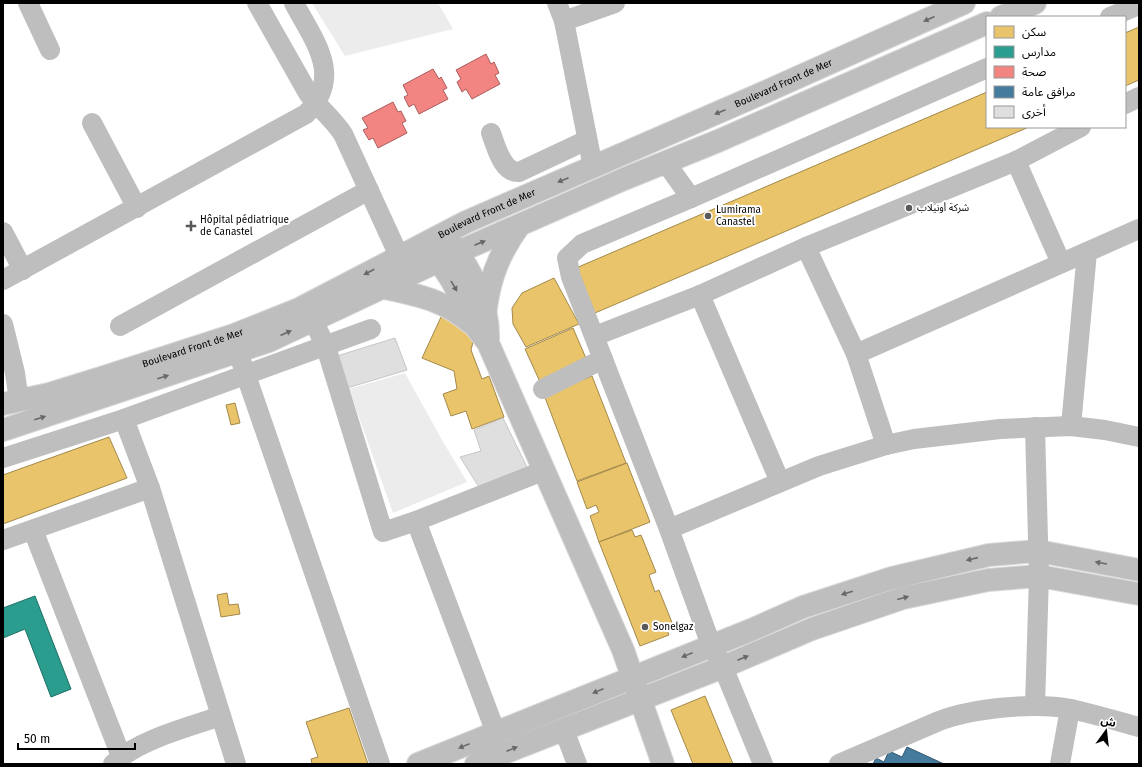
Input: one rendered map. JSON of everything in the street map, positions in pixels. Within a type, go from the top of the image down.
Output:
[{"type":"main road","name":"Boulevard Front de Mer","points":[[11,403],[104,377],[263,324],[299,309],[403,265],[435,237],[964,3]]},
{"type":"main road","points":[[1003,16],[1035,3]]},
{"type":"main road","points":[[3,430],[269,341],[380,287],[403,265],[449,256],[834,91],[986,22]]},
{"type":"main road","points":[[486,308],[489,285],[499,257],[519,226]]},
{"type":"main road","points":[[435,237],[449,256],[474,280],[486,308],[488,319],[483,336]]},
{"type":"main road","points":[[449,256],[634,676],[663,764]]},
{"type":"main road","points":[[380,287],[440,302],[461,315],[483,336]]},
{"type":"main road","points":[[418,764],[710,645],[751,630],[803,607],[892,578],[989,555],[1038,551],[1139,570]]},
{"type":"main road","points":[[476,764],[723,667],[812,629],[902,598],[988,580],[1039,576],[1139,594]]},
{"type":"street","points":[[28,3],[50,50]]},
{"type":"street","points":[[257,3],[300,80],[316,104],[337,124],[343,134],[403,265]]},
{"type":"street","points":[[3,280],[137,208],[306,114],[316,104],[324,87],[325,72],[323,58],[294,3]]},
{"type":"street","points":[[593,167],[560,12],[615,3]]},
{"type":"street","points":[[1112,16],[1139,5]]},
{"type":"street","points":[[763,764],[723,667],[710,645],[669,529],[571,277],[567,258],[582,244],[691,198],[986,68]]},
{"type":"street","points":[[1126,104],[1139,97]]},
{"type":"street","points":[[92,123],[137,208]]},
{"type":"street","points":[[595,336],[700,295],[806,247],[1016,161],[1079,128]]},
{"type":"street","points":[[491,133],[506,168],[514,172],[519,172],[587,140]]},
{"type":"street","points":[[1016,161],[1061,263]]},
{"type":"street","points":[[666,163],[691,198]]},
{"type":"street","points":[[120,326],[369,190]]},
{"type":"street","points":[[856,354],[1139,229]]},
{"type":"street","points":[[3,232],[23,270]]},
{"type":"street","points":[[806,247],[856,354],[886,445]]},
{"type":"street","points":[[1071,426],[1087,252]]},
{"type":"street","points":[[700,295],[780,482]]},
{"type":"street","points":[[313,320],[326,347],[383,532],[416,521],[543,470]]},
{"type":"street","points":[[3,324],[15,373],[11,403]]},
{"type":"street","points":[[3,458],[124,419],[245,373],[326,347],[371,329]]},
{"type":"street","points":[[238,352],[380,764]]},
{"type":"street","points":[[543,389],[603,359]]},
{"type":"street","points":[[124,419],[150,488],[236,764]]},
{"type":"street","points":[[669,529],[819,466],[886,445],[914,439],[985,431],[1071,426],[1105,430],[1139,438]]},
{"type":"street","points":[[1035,427],[1039,576],[1035,706]]},
{"type":"street","points":[[3,540],[150,488]]},
{"type":"street","points":[[416,521],[496,733]]},
{"type":"street","points":[[33,530],[117,760],[166,734],[221,716]]},
{"type":"street","points":[[840,764],[953,715],[974,712],[1035,706],[1070,709],[1139,727]]},
{"type":"street","points":[[1060,764],[1070,709]]},
{"type":"street","points":[[564,730],[577,764]]},
{"type":"shaded area","points":[[312,3],[438,3],[453,29],[345,56]]},
{"type":"shaded area","points":[[405,373],[467,482],[393,513],[349,389]]},
{"type":"building: سكن","points":[[1139,27],[1139,80],[1126,86],[1126,33]]},
{"type":"building: سكن","points":[[986,92],[986,128],[1027,128],[595,313],[576,268]]},
{"type":"building: سكن","points":[[554,278],[579,324],[526,347],[513,324],[512,308],[522,293]]},
{"type":"building: سكن","points":[[441,317],[474,330],[475,334],[471,350],[482,379],[489,376],[504,417],[472,429],[466,411],[451,416],[443,394],[457,389],[454,371],[422,358]]},
{"type":"building: سكن","points":[[573,328],[588,363],[541,384],[525,349]]},
{"type":"building: سكن","points":[[592,376],[626,463],[577,481],[544,395]]},
{"type":"building: سكن","points":[[235,403],[240,423],[231,425],[226,405]]},
{"type":"building: سكن","points":[[109,437],[127,478],[3,524],[3,475]]},
{"type":"building: سكن","points":[[627,463],[650,522],[599,542],[590,516],[599,512],[596,505],[587,509],[577,482]]},
{"type":"building: سكن","points":[[632,530],[635,537],[641,535],[656,572],[649,575],[655,592],[659,590],[673,625],[666,628],[669,635],[640,646],[599,542]]},
{"type":"building: سكن","points":[[227,593],[229,605],[238,604],[240,614],[221,617],[217,595]]},
{"type":"building: سكن","points":[[705,696],[733,764],[693,764],[671,710]]},
{"type":"building: سكن","points":[[349,708],[368,764],[312,764],[311,759],[318,757],[306,722]]},
{"type":"building: مدارس","points":[[35,596],[71,689],[51,697],[25,629],[3,638],[3,608]]},
{"type":"building: صحة","points":[[486,54],[491,64],[494,62],[499,73],[495,75],[500,84],[472,99],[466,89],[462,92],[457,82],[461,79],[456,70]]},
{"type":"building: صحة","points":[[433,69],[439,79],[441,77],[447,88],[443,90],[448,99],[419,114],[414,104],[409,107],[404,97],[408,95],[403,85]]},
{"type":"building: صحة","points":[[393,102],[398,112],[401,111],[406,121],[402,123],[407,133],[378,148],[373,138],[369,140],[363,130],[368,128],[362,118]]},
{"type":"building: مرافق عامة","points":[[907,747],[944,764],[873,764],[876,758],[884,762],[889,751],[902,757]]},
{"type":"building: أخرى","points":[[395,338],[407,370],[347,388],[337,356]]},
{"type":"building: أخرى","points":[[503,418],[528,469],[479,487],[460,457],[481,451],[474,430]]},
{"type":"place","name":"شركة أونيلاب","points":[[909,208]]},
{"type":"place","name":"Lumirama Canastel","points":[[708,216]]},
{"type":"place","name":"Hôpital pédiatrique de Canastel","points":[[191,226]]},
{"type":"place","name":"Sonelgaz","points":[[645,627]]}]
